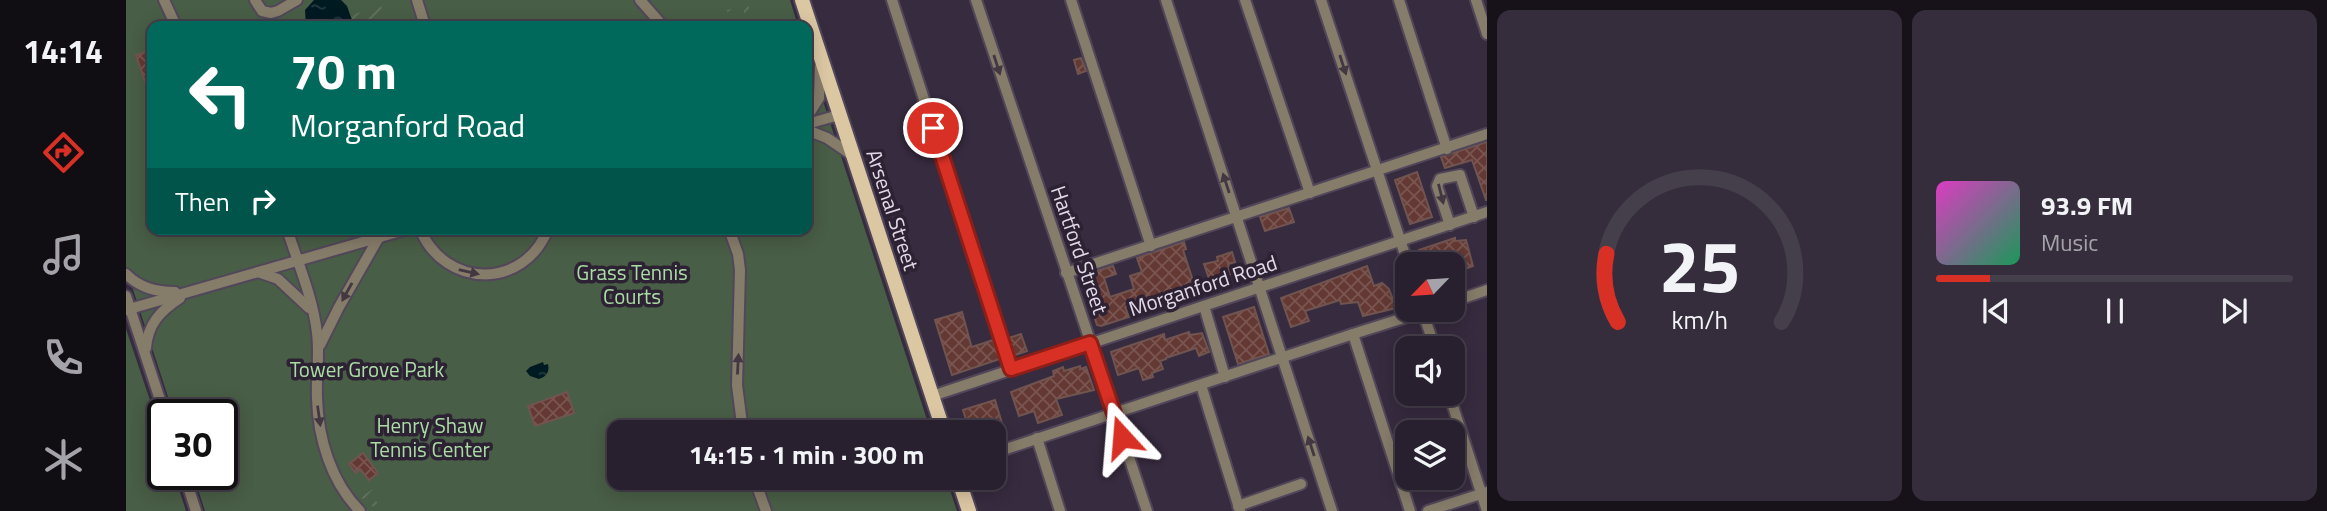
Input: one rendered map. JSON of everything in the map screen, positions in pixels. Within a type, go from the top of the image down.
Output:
[{"type":"main road","name":"Arsenal Street","points":[[802,0],[809,21]]},
{"type":"main road","name":"Arsenal Street","points":[[812,31],[940,420]]},
{"type":"main road","points":[[962,490],[969,511]]},
{"type":"street","points":[[164,0],[174,21]]},
{"type":"street","points":[[255,0],[262,11],[271,13],[297,0]]},
{"type":"street","points":[[417,0],[423,21]]},
{"type":"street","points":[[640,0],[659,21]]},
{"type":"street","points":[[891,0],[1011,369]]},
{"type":"street","name":"Hartford Street","points":[[976,0],[1147,511]]},
{"type":"street","points":[[1071,0],[1151,246]]},
{"type":"street","points":[[1166,0],[1332,511]]},
{"type":"street","points":[[1245,0],[1310,193]]},
{"type":"street","points":[[1321,0],[1404,252]]},
{"type":"street","points":[[1399,0],[1447,149]]},
{"type":"street","points":[[1476,0],[1487,34]]},
{"type":"street","points":[[812,108],[818,98],[819,53]]},
{"type":"street","points":[[812,123],[839,115]]},
{"type":"street","points":[[812,132],[827,138],[852,155]]},
{"type":"street","points":[[1066,274],[1487,134]]},
{"type":"street","points":[[1450,225],[1437,186],[1440,179],[1460,175],[1474,217]]},
{"type":"street","name":"Morganford Road","points":[[932,396],[1487,212]]},
{"type":"street","points":[[289,235],[313,313],[319,348],[317,400],[325,445],[339,483],[360,511]]},
{"type":"street","points":[[128,309],[386,235]]},
{"type":"street","points":[[423,235],[430,248],[443,260],[464,272],[482,275],[505,271],[522,264],[539,247],[545,235]]},
{"type":"street","points":[[731,235],[740,270],[737,386],[741,420]]},
{"type":"street","points":[[319,348],[379,237]]},
{"type":"street","points":[[258,272],[278,279],[301,298],[313,313]]},
{"type":"street","points":[[126,274],[136,283],[158,292],[188,292]]},
{"type":"street","points":[[1465,298],[1487,290]]},
{"type":"street","points":[[145,355],[148,332],[154,320],[165,308],[188,292]]},
{"type":"street","points":[[126,296],[128,309],[160,399]]},
{"type":"street","points":[[1204,306],[1225,377]]},
{"type":"street","points":[[1006,449],[1395,320]]},
{"type":"street","points":[[1353,334],[1410,511]]},
{"type":"street","points":[[1201,385],[1239,508],[1301,484]]},
{"type":"street","points":[[1453,406],[1484,493],[1487,511]]},
{"type":"street","points":[[1037,438],[1060,511]]},
{"type":"street","points":[[189,490],[196,511]]},
{"type":"street","points":[[758,490],[766,511]]},
{"type":"street","points":[[1428,511],[1484,493]]},
{"type":"green space","name":"Tower Grove Park","points":[[126,0],[790,0],[796,21],[147,21],[147,235],[812,235],[812,67],[927,420],[607,420],[607,490],[950,490],[957,511],[205,511],[198,490],[238,490],[238,399],[169,399],[126,268]]},
{"type":"green space","points":[[748,4],[753,21],[747,21],[743,9],[728,13],[727,10]]},
{"type":"green space","points":[[381,6],[386,21],[353,21],[351,15]]},
{"type":"green space","points":[[126,329],[150,399],[147,399],[147,490],[179,490],[186,511],[126,511]]},
{"type":"green space","points":[[373,489],[377,494],[373,497],[381,507],[376,510],[365,499],[360,498]]},
{"type":"water","points":[[314,0],[341,0],[347,6],[352,21],[306,21],[305,10]]},
{"type":"water","points":[[543,362],[544,365],[548,364],[548,369],[547,374],[541,378],[530,376],[526,371],[530,367]]},
{"type":"building","points":[[147,52],[147,88],[136,55]]},
{"type":"building","points":[[1081,58],[1086,71],[1078,74],[1074,60]]},
{"type":"building","points":[[1487,142],[1486,200],[1472,160],[1445,168],[1441,157]]},
{"type":"building","points":[[1417,172],[1432,217],[1410,224],[1395,180]]},
{"type":"building","points":[[1289,208],[1294,222],[1265,231],[1260,217]]},
{"type":"building","points":[[1455,238],[1455,241],[1466,240],[1473,266],[1465,269],[1465,252],[1419,250]]},
{"type":"building","points":[[1184,242],[1186,249],[1183,250],[1197,293],[1188,296],[1185,287],[1125,307],[1129,317],[1097,325],[1081,276],[1113,266],[1116,274],[1104,278],[1110,297],[1134,289],[1130,276],[1142,272],[1137,258]]},
{"type":"building","points":[[1232,252],[1235,262],[1228,264],[1231,274],[1219,280],[1221,285],[1212,288],[1204,264],[1218,261],[1217,257]]},
{"type":"building","points":[[1367,266],[1374,286],[1382,283],[1389,289],[1395,308],[1363,316],[1358,302],[1341,304],[1340,300],[1305,311],[1309,321],[1291,327],[1281,298]]},
{"type":"building","points":[[1254,307],[1269,354],[1238,364],[1223,317]]},
{"type":"building","points":[[962,312],[972,347],[993,340],[1000,359],[952,375],[935,320]]},
{"type":"building","points":[[1189,332],[1190,335],[1202,333],[1209,352],[1199,356],[1196,348],[1166,358],[1160,361],[1163,369],[1152,373],[1153,377],[1143,380],[1139,368],[1118,375],[1111,352],[1164,334],[1165,340]]},
{"type":"building","points":[[1021,334],[1027,351],[1015,355],[1009,338]]},
{"type":"building","points":[[1080,366],[1080,369],[1086,367],[1094,390],[1056,399],[1062,415],[1038,423],[1034,411],[1019,416],[1011,392],[1054,376],[1053,371],[1063,367],[1064,371]]},
{"type":"building","points":[[567,392],[574,413],[535,426],[528,406]]},
{"type":"building","points":[[995,400],[1001,420],[966,420],[963,410]]},
{"type":"building","points":[[363,453],[378,473],[369,480],[360,469],[356,473],[349,464]]},
{"type":"route","points":[[933,128],[1011,369],[1090,343],[1122,437]]},
{"type":"park label","name":"Grass Tennis Courts","points":[[632,285]]},
{"type":"park label","name":"Henry Shaw Tennis Center","points":[[430,438]]}]
